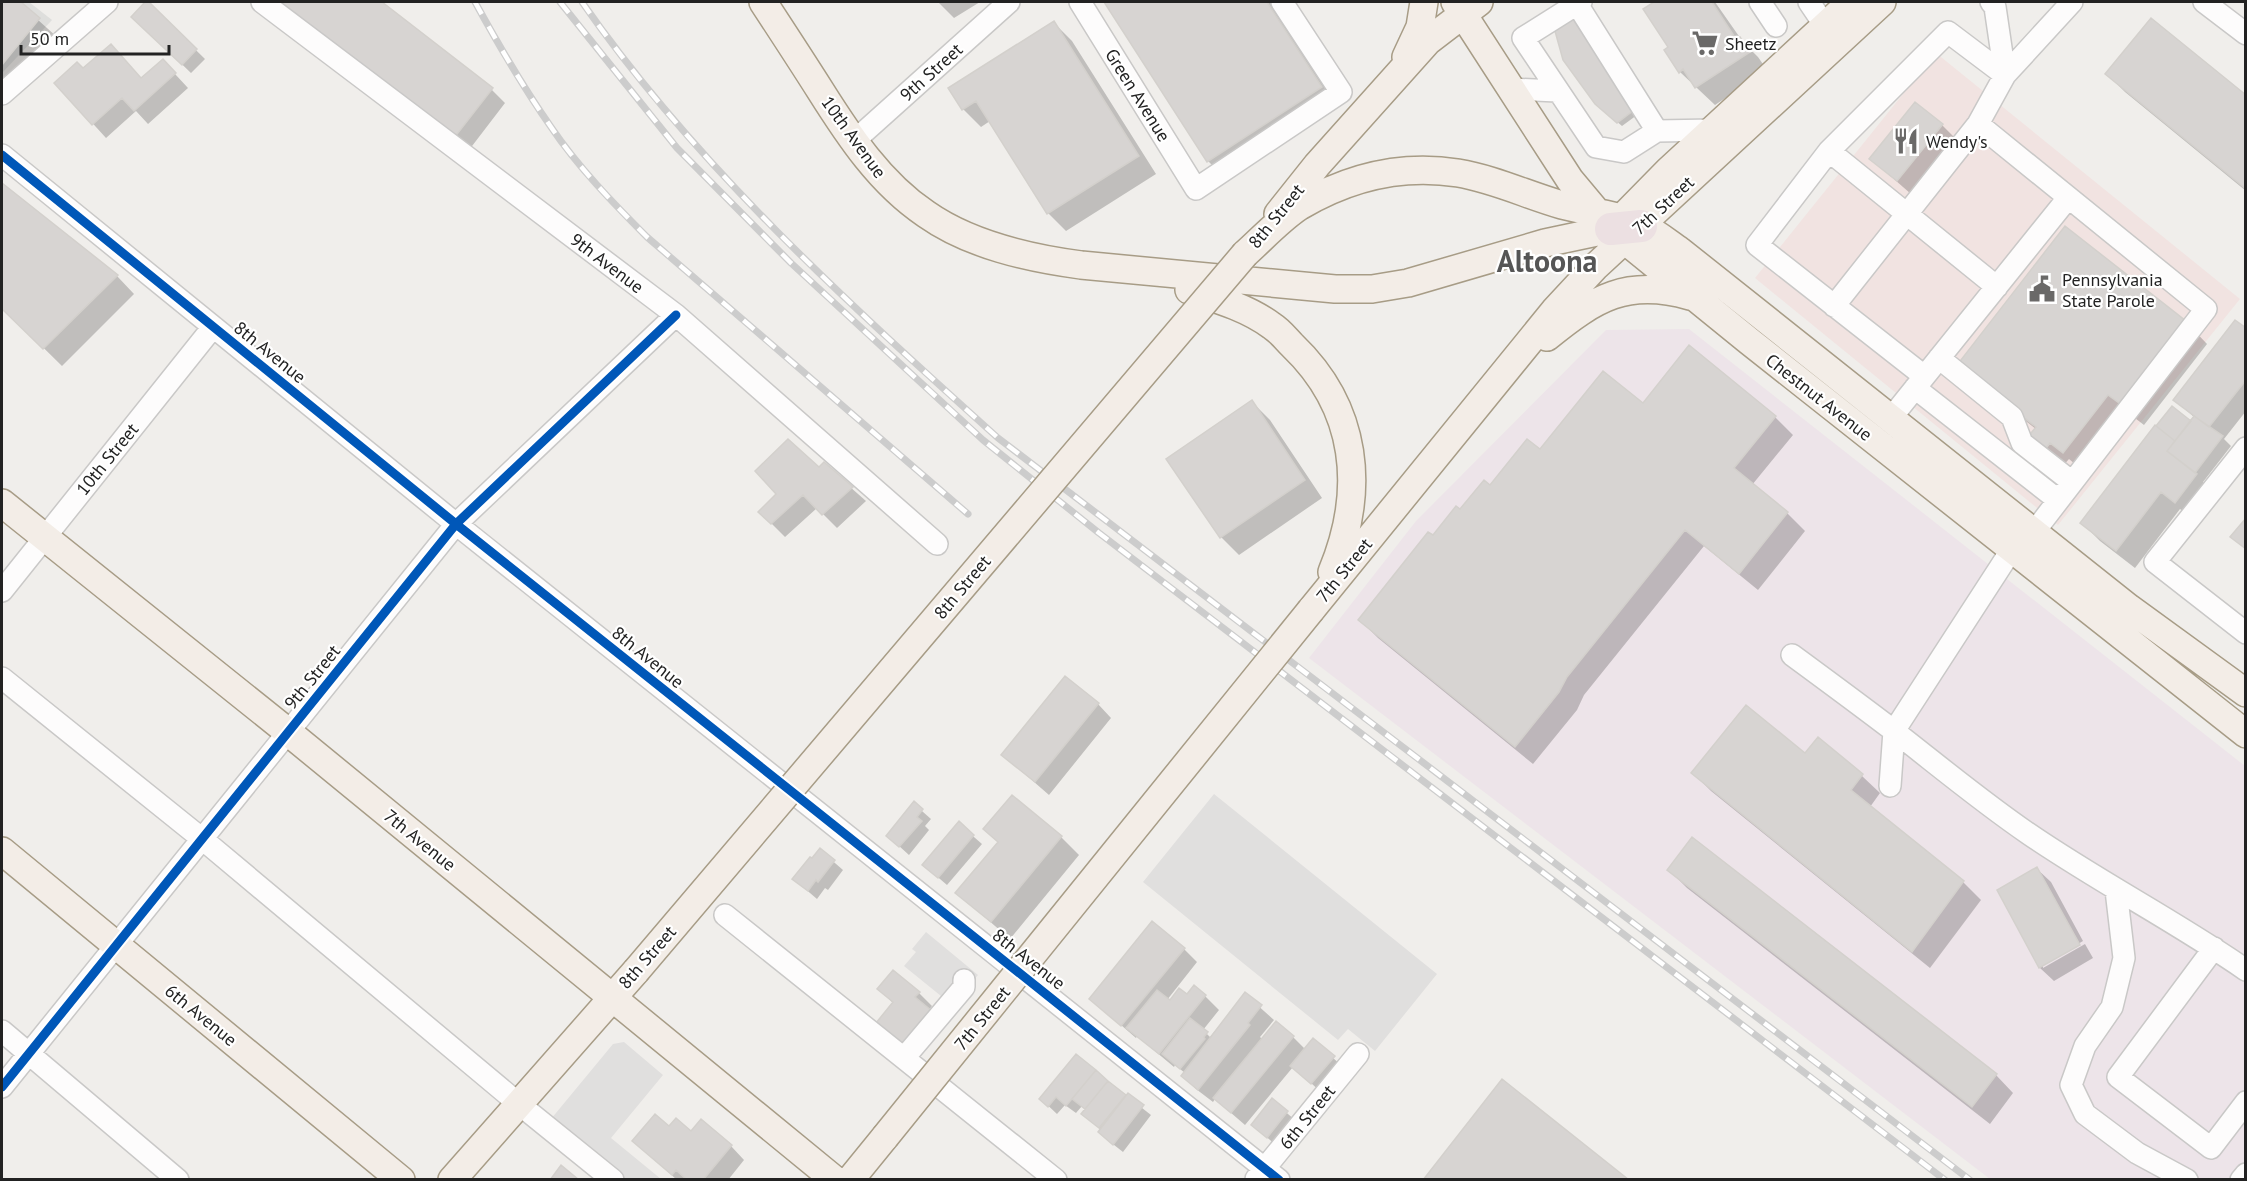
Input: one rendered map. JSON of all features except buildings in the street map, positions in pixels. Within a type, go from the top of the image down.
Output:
[{"type":"main road","name":"10th Avenue","points":[[763,2],[853,142],[888,183],[926,214],[962,234],[998,248],[1049,261],[1081,265]]},
{"type":"main road","points":[[1397,75],[1420,27],[1424,2]]},
{"type":"main road","name":"7th Street","points":[[1618,225],[1831,35],[1851,2]]},
{"type":"main road","name":"7th Street","points":[[850,1179],[1554,310],[1595,267],[1618,225],[1713,130],[1831,35],[1882,2]]},
{"type":"main road","name":"8th Street","points":[[452,1179],[636,971],[1245,254],[1317,165],[1428,41],[1465,5]]},
{"type":"main road","name":"Chestnut Avenue","points":[[1465,5],[1510,89],[1563,171],[1693,297],[2246,734]]},
{"type":"main road","points":[[1245,254],[1299,207],[1334,189],[1376,174],[1416,171],[1458,173],[1502,184],[1618,225]]},
{"type":"main road","points":[[1081,265],[1335,289],[1372,289],[1408,283],[1545,243],[1618,225]]},
{"type":"main road","name":"Chestnut Avenue","points":[[1618,225],[1680,251],[2130,608],[2246,693]]},
{"type":"main road","points":[[1081,265],[1170,284],[1228,303],[1272,326],[1310,362],[1340,414],[1349,445],[1352,495],[1344,544],[1330,577],[1311,610]]},
{"type":"main road","points":[[1490,391],[1534,348],[1568,320],[1598,301],[1619,292],[1644,288],[1667,289],[1693,297]]},
{"type":"main road","name":"7th Avenue","points":[[2,503],[288,732],[835,1179]]},
{"type":"main road","name":"6th Avenue","points":[[2,851],[401,1179]]},
{"type":"street","points":[[2,94],[107,2]]},
{"type":"street","name":"9th Avenue","points":[[262,2],[676,315],[938,543]]},
{"type":"street","name":"9th Street","points":[[853,142],[1009,2]]},
{"type":"street","name":"Green Avenue","points":[[1080,2],[1196,189],[1341,92],[1282,2]]},
{"type":"street","points":[[1760,2],[1776,26]]},
{"type":"street","points":[[1809,2],[1831,35]]},
{"type":"street","points":[[1991,2],[1995,8],[2005,75]]},
{"type":"street","points":[[1834,306],[1978,124],[2005,75],[2072,2]]},
{"type":"street","points":[[2204,2],[2246,34]]},
{"type":"street","points":[[1657,131],[1579,3],[1523,38],[1596,147],[1624,152],[1657,131],[1713,130]]},
{"type":"street","points":[[2005,75],[1948,32],[1829,151],[1757,245],[1834,306],[2058,500]]},
{"type":"street","points":[[1510,89],[1557,91]]},
{"type":"street","points":[[1978,124],[2206,309],[2034,532]]},
{"type":"street","points":[[1829,151],[1997,286]]},
{"type":"street","name":"8th Avenue","points":[[2,154],[456,525],[1267,1176]]},
{"type":"street","points":[[1891,418],[2068,198]]},
{"type":"street","name":"9th Street","points":[[2,1087],[456,525],[676,315]]},
{"type":"street","name":"10th Street","points":[[2,591],[213,327]]},
{"type":"street","points":[[1939,358],[2013,417],[2022,443],[2072,482]]},
{"type":"street","points":[[2246,448],[2155,562],[2246,633]]},
{"type":"street","points":[[1890,786],[1894,731],[2012,549]]},
{"type":"street","points":[[1792,655],[1989,806],[2116,890],[2193,933],[2246,970]]},
{"type":"street","points":[[2,678],[201,838],[519,1104],[613,1179]]},
{"type":"street","points":[[2116,890],[2124,958],[2112,1007],[2085,1046],[2071,1085],[2085,1114],[2137,1153],[2187,1179]]},
{"type":"street","points":[[725,915],[1056,1179]]},
{"type":"street","points":[[2214,948],[2118,1077],[2211,1148],[2246,1102]]},
{"type":"street","points":[[904,1058],[964,987],[964,980]]},
{"type":"street","points":[[2,1031],[178,1179]]},
{"type":"street","name":"6th Street","points":[[1267,1176],[1358,1054]]},
{"type":"street","points":[[2241,1179],[2246,1174]]},
{"type":"shaded area","points":[[2,2],[29,2],[52,20],[2,73]]},
{"type":"shaded area","points":[[1936,53],[2240,299],[2058,525],[1755,278]]},
{"type":"shaded area","points":[[1689,329],[2245,766],[2245,1179],[1990,1179],[1309,658],[1416,521],[1606,330]]},
{"type":"shaded area","points":[[1214,794],[1437,974],[1375,1051],[1348,1029],[1338,1040],[1143,882]]},
{"type":"shaded area","points":[[926,932],[978,975],[969,985],[972,995],[922,1054],[910,1044],[957,986],[953,982],[941,996],[904,966],[916,952],[912,949]]},
{"type":"shaded area","points":[[624,1042],[663,1075],[611,1138],[661,1179],[624,1179],[551,1119],[613,1044]]},
{"type":"railway","points":[[475,2],[511,65],[561,142],[621,211],[647,237],[968,514]]},
{"type":"railway","points":[[560,2],[677,148],[791,263],[983,440],[1099,533],[1945,1180]]},
{"type":"railway","points":[[582,2],[627,63],[675,121],[777,232],[886,337],[998,438],[1970,1180]]},
{"type":"cycle path","points":[[2,155],[456,524],[1279,1180]]},
{"type":"cycle path","points":[[2,1087],[456,524],[676,315]]},
{"type":"place","name":"Sheetz","points":[[1705,43]]},
{"type":"place","name":"Wendy's","points":[[1906,141]]},
{"type":"place","name":"Pennsylvania State Parole","points":[[2042,289]]},
{"type":"district","name":"Altoona","points":[[1547,260]]}]
